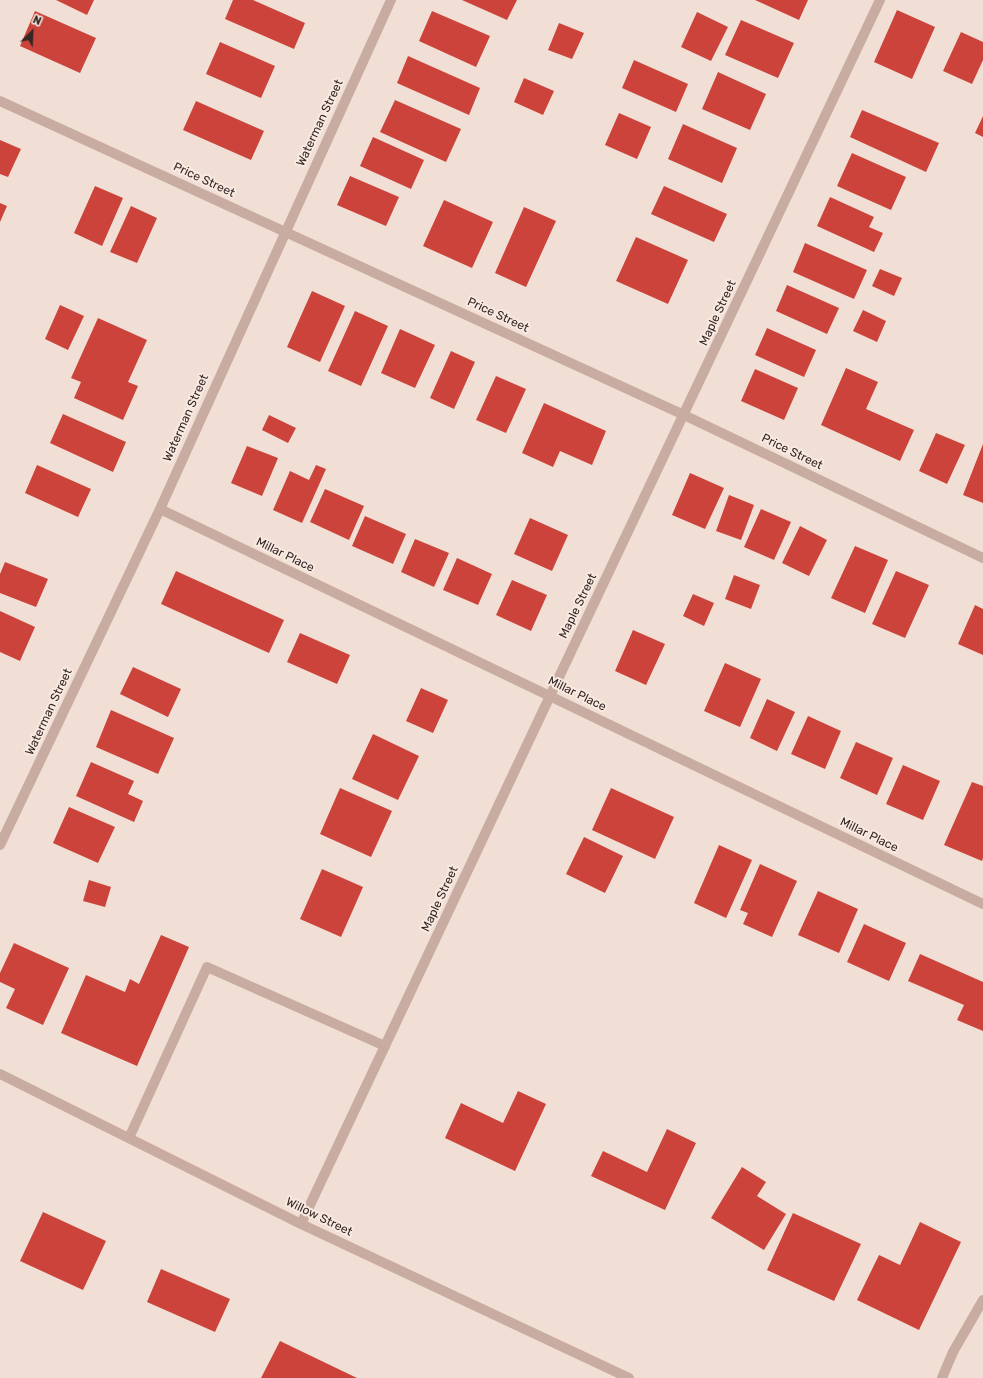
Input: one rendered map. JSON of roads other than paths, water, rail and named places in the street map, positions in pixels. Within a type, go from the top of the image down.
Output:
[{"type":"street","name":"Waterman Street","points":[[0,845],[160,509],[391,0]]},
{"type":"street","name":"Maple Street","points":[[302,1224],[550,696],[880,0]]},
{"type":"street","name":"Price Street","points":[[0,100],[684,415],[983,558]]},
{"type":"street","name":"Millar Place","points":[[160,509],[983,904]]},
{"type":"street","points":[[129,1138],[207,967],[385,1046]]},
{"type":"street","name":"Willow Street","points":[[0,1074],[302,1224],[629,1378]]},
{"type":"street","points":[[942,1378],[953,1352],[983,1300]]}]
